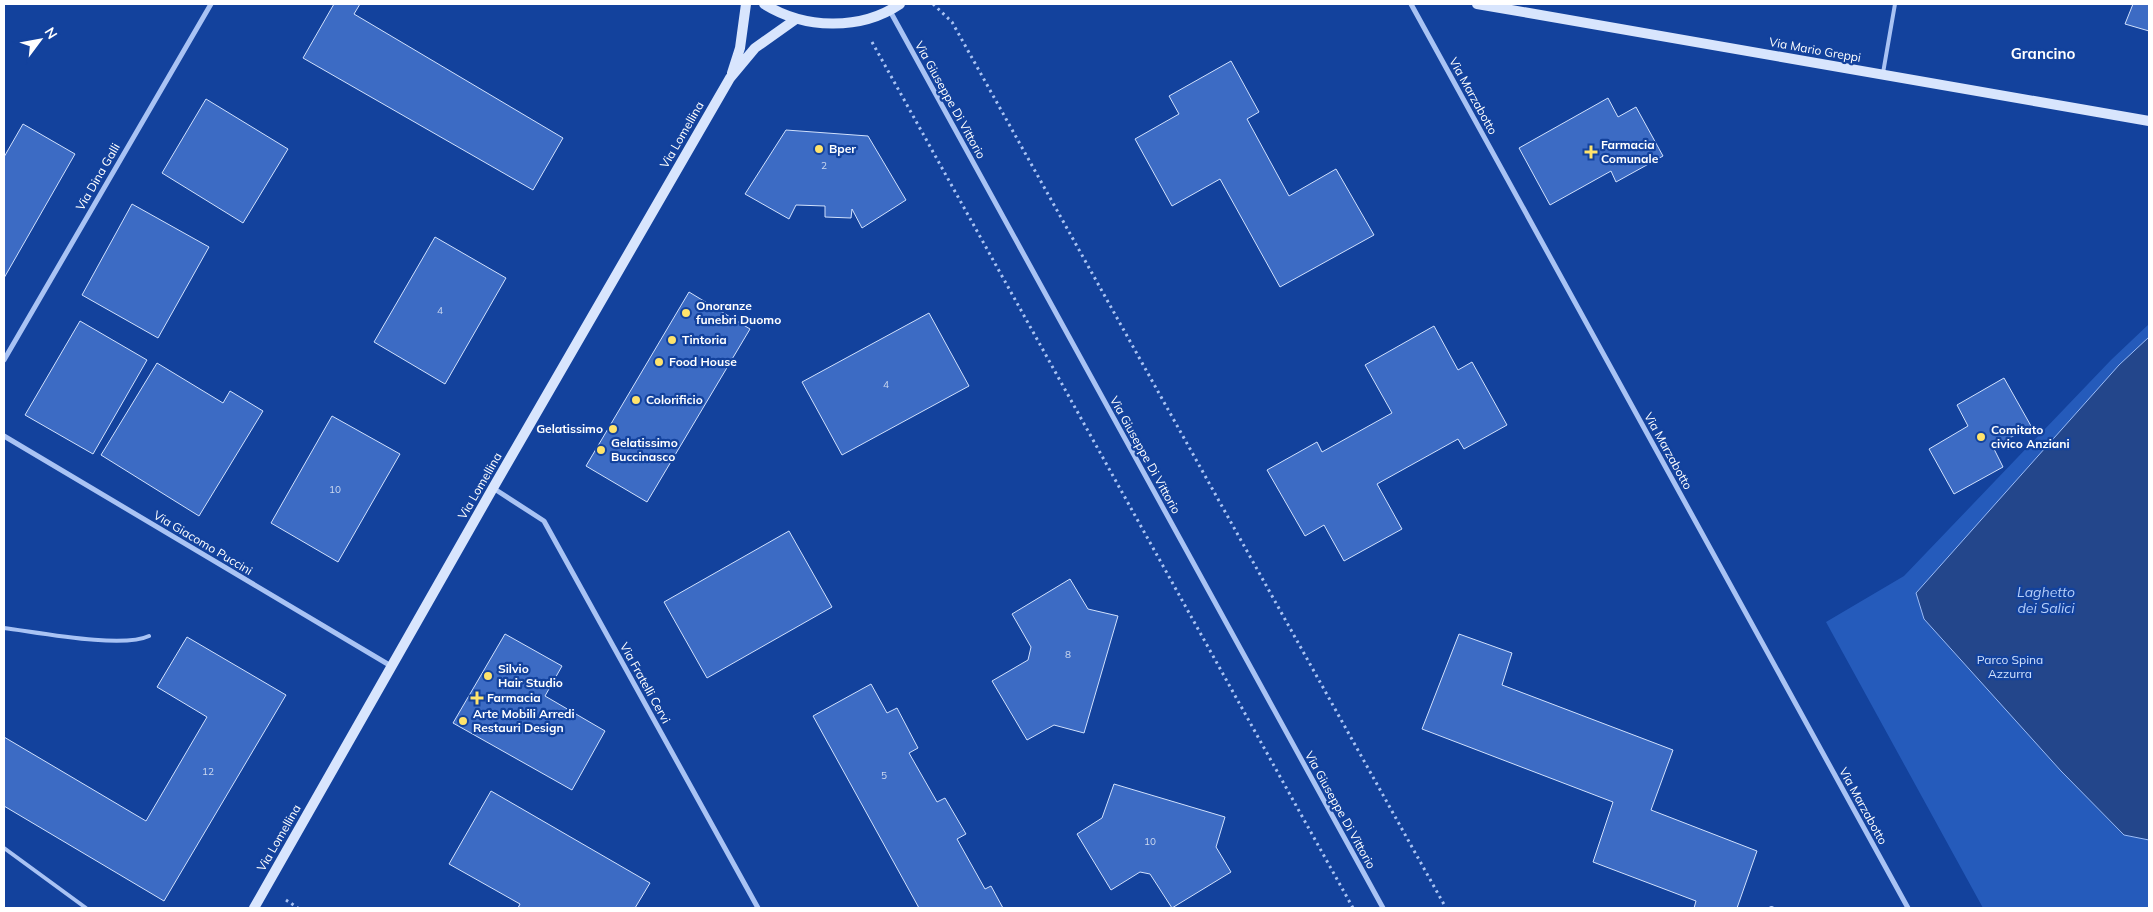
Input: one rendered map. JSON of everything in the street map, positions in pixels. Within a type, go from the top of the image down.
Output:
[{"type":"main road","name":"Via Lomellina","points":[[730,78],[740,48],[746,4]]},
{"type":"main road","points":[[764,4],[778,13],[817,24],[861,21],[890,11],[900,4]]},
{"type":"main road","name":"Via Mario Greppi","points":[[1477,4],[2149,121]]},
{"type":"main road","name":"Via Lomellina","points":[[254,908],[493,488],[730,78],[755,48],[796,19]]},
{"type":"street","name":"Via Dina Galli","points":[[4,360],[210,4]]},
{"type":"street","name":"Via Marzabotto","points":[[1411,4],[1908,908]]},
{"type":"street","name":"Via Giuseppe Di Vittorio","points":[[890,11],[1383,908]]},
{"type":"street","name":"Via Giacomo Puccini","points":[[4,436],[391,666]]},
{"type":"street","name":"Via Fratelli Cervi","points":[[493,488],[544,521],[758,908]]},
{"type":"lane","points":[[1883,75],[1895,4]]},
{"type":"lane","points":[[4,628],[89,639],[140,640],[149,636]]},
{"type":"lane","points":[[4,848],[86,908]]},
{"type":"path","points":[[933,4],[952,22],[1446,908]]},
{"type":"path","points":[[861,21],[1353,908]]},
{"type":"green space","name":"Parco Spina Azzurra","points":[[2149,324],[2149,908],[1983,908],[1826,622],[1904,576],[2111,360]]},
{"type":"water","name":"Laghetto dei Salici","points":[[2149,337],[2149,840],[2124,835],[2061,771],[1924,619],[1916,593],[2119,365]]},
{"type":"building","points":[[334,4],[360,4],[354,14],[563,138],[533,190],[303,58]]},
{"type":"building","points":[[2133,4],[2149,4],[2149,31],[2125,24]]},
{"type":"building","points":[[1231,61],[1259,112],[1247,119],[1289,196],[1336,169],[1374,235],[1280,287],[1220,179],[1172,206],[1135,139],[1179,114],[1169,96]]},
{"type":"building","name":"Farmacia Comunale","points":[[1608,98],[1618,117],[1636,107],[1663,156],[1616,182],[1611,171],[1550,205],[1519,148]]},
{"type":"building","points":[[206,99],[288,149],[243,223],[162,173]]},
{"type":"building","points":[[23,124],[75,154],[4,278],[4,157]]},
{"type":"building","points":[[786,130],[868,136],[906,200],[862,228],[852,209],[851,218],[825,217],[825,206],[796,205],[789,219],[745,194]]},
{"type":"building","points":[[132,204],[209,247],[158,338],[82,295]]},
{"type":"building","points":[[435,237],[506,278],[445,384],[374,342]]},
{"type":"building","points":[[689,292],[750,329],[647,502],[586,466]]},
{"type":"building","points":[[929,313],[969,386],[842,455],[802,382]]},
{"type":"building","points":[[80,321],[147,360],[93,454],[25,415]]},
{"type":"building","points":[[1434,326],[1458,370],[1472,362],[1507,425],[1464,449],[1458,439],[1377,484],[1402,529],[1344,561],[1324,525],[1305,536],[1267,470],[1317,442],[1322,452],[1392,413],[1365,365]]},
{"type":"building","points":[[157,363],[223,403],[230,391],[263,411],[199,516],[101,455]]},
{"type":"building","name":"Comitato civico Anziani","points":[[2004,378],[2031,426],[1993,447],[2003,467],[1954,494],[1929,449],[1968,426],[1957,405]]},
{"type":"building","points":[[332,416],[400,454],[338,562],[271,523]]},
{"type":"building","points":[[789,531],[832,607],[707,678],[664,602]]},
{"type":"building","points":[[1070,579],[1088,609],[1118,616],[1084,733],[1054,725],[1027,740],[992,681],[1028,660],[1031,647],[1012,614]]},
{"type":"building","points":[[505,634],[562,666],[545,696],[605,731],[572,790],[453,723]]},
{"type":"building","points":[[1459,634],[1512,653],[1502,685],[1673,750],[1651,810],[1757,851],[1737,908],[1694,908],[1696,901],[1593,862],[1613,802],[1422,729]]},
{"type":"building","points":[[187,637],[286,695],[164,901],[4,806],[4,737],[146,821],[207,717],[157,687]]},
{"type":"building","points":[[871,684],[887,713],[897,708],[918,748],[909,753],[937,802],[945,798],[966,834],[957,839],[985,889],[991,886],[1003,908],[919,908],[813,716]]},
{"type":"building","points":[[1114,784],[1225,817],[1216,847],[1231,872],[1172,908],[1150,874],[1140,872],[1111,890],[1077,834],[1102,818]]},
{"type":"building","points":[[491,791],[650,883],[635,908],[518,908],[520,904],[449,864]]},
{"type":"place","name":"Bper","points":[[819,149]]},
{"type":"place","name":"Farmacia Comunale","points":[[1591,152]]},
{"type":"place","name":"Onoranze funebri Duomo","points":[[686,313]]},
{"type":"place","name":"Tintoria","points":[[672,340]]},
{"type":"place","name":"Food House","points":[[659,362]]},
{"type":"place","name":"Colorificio","points":[[636,400]]},
{"type":"place","name":"Gelatissimo","points":[[613,429]]},
{"type":"place","name":"Comitato civico Anziani","points":[[1981,437]]},
{"type":"place","name":"Gelatissimo Buccinasco","points":[[601,450]]},
{"type":"place","name":"Silvio Hair Studio","points":[[488,676]]},
{"type":"place","name":"Farmacia","points":[[477,698]]},
{"type":"place","name":"Arte Mobili Arredi Restauri Design","points":[[463,721]]},
{"type":"district","name":"Grancino","points":[[2043,54]]}]
